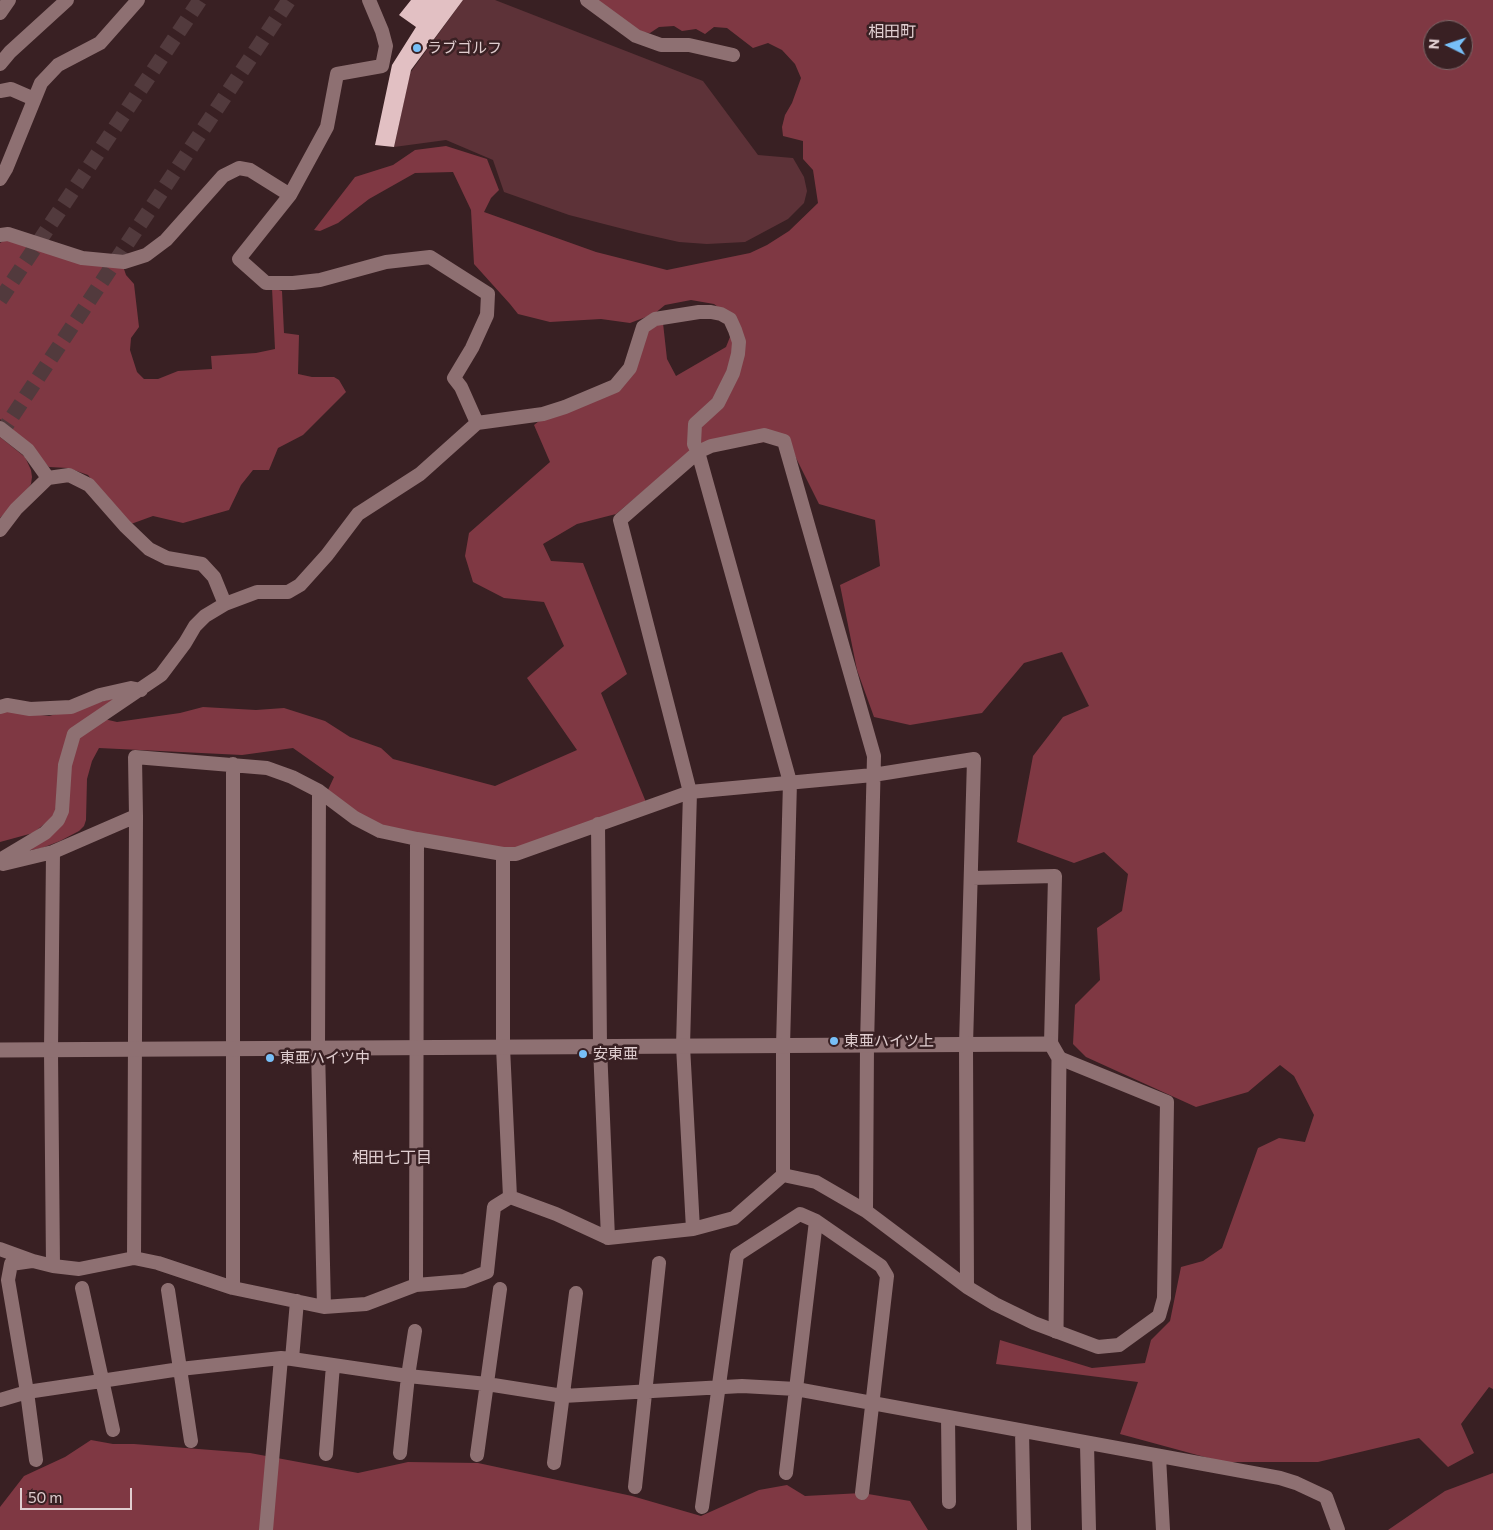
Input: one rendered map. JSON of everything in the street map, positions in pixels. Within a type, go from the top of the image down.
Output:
[{"type":"street","points":[[0,13],[8,0]]},
{"type":"street","points":[[0,64],[5,49],[67,0]]},
{"type":"street","points":[[0,179],[6,169],[41,83],[58,65],[100,43],[138,0]]},
{"type":"street","points":[[369,0],[386,46],[382,66],[338,74],[327,126],[290,195],[239,259],[266,283],[293,283],[320,280],[386,262],[430,257],[488,294],[486,315],[472,348],[454,378],[477,423]]},
{"type":"street","points":[[586,0],[636,36],[661,45],[688,45],[733,55]]},
{"type":"street","points":[[0,91],[11,89],[34,99]]},
{"type":"street","points":[[0,235],[8,234],[82,258],[124,262],[146,255],[166,240],[223,176],[239,168],[250,170],[290,195]]},
{"type":"street","points":[[0,860],[45,833],[58,820],[62,811],[65,765],[74,734],[161,675],[185,644],[195,626],[205,616],[225,604],[257,592],[288,592],[300,585],[327,555],[358,514],[420,474],[477,423],[543,414],[565,407],[614,386],[630,368],[643,326],[655,319],[688,313],[711,312],[730,319],[739,342],[733,373],[718,403],[695,424],[694,444],[698,452],[790,782],[783,1046],[783,1175],[734,1218],[692,1229],[608,1238],[556,1214],[510,1197]]},
{"type":"street","points":[[0,428],[28,450],[48,478]]},
{"type":"street","points":[[692,1229],[683,1046],[690,792],[620,520],[698,452],[711,446],[764,436],[784,441],[874,756],[867,1045],[866,1211]]},
{"type":"street","points":[[0,530],[16,508],[48,478],[69,476],[90,485],[125,526],[149,549],[167,558],[202,564],[214,576],[225,604]]},
{"type":"street","points":[[0,707],[7,705],[30,709],[71,707],[100,695],[131,688],[141,690]]},
{"type":"street","points":[[134,1258],[135,757],[266,768],[292,777],[318,791],[355,818],[380,831],[417,840],[504,854],[516,854],[690,792],[873,775],[974,759],[966,1045],[967,1287]]},
{"type":"street","points":[[233,764],[233,1288]]},
{"type":"street","points":[[318,791],[318,1049],[324,1307]]},
{"type":"street","points":[[0,865],[18,859],[53,852],[136,816]]},
{"type":"street","points":[[598,824],[600,1047],[608,1238]]},
{"type":"street","points":[[416,1285],[417,840]]},
{"type":"street","points":[[53,852],[51,1051],[53,1266]]},
{"type":"street","points":[[504,854],[504,1047],[510,1197]]},
{"type":"street","points":[[972,878],[1056,876],[1051,1044],[1059,1058],[1056,1331]]},
{"type":"street","points":[[0,1050],[1051,1044]]},
{"type":"street","points":[[783,1175],[816,1182],[866,1211],[967,1287],[995,1304],[1034,1323],[1098,1347],[1119,1345],[1159,1316],[1164,1298],[1167,1102],[1059,1058]]},
{"type":"street","points":[[0,1250],[53,1266],[79,1269],[134,1258],[158,1263],[233,1288],[324,1307],[366,1304],[416,1285],[464,1281],[487,1272],[494,1208],[510,1197]]},
{"type":"street","points":[[702,1507],[737,1255],[800,1214],[816,1221],[881,1266],[886,1276],[862,1493]]},
{"type":"street","points":[[786,1473],[816,1221]]},
{"type":"street","points":[[33,1261],[11,1264],[8,1280],[27,1392],[36,1460]]},
{"type":"street","points":[[635,1487],[659,1263]]},
{"type":"street","points":[[82,1288],[113,1430]]},
{"type":"street","points":[[477,1455],[500,1289]]},
{"type":"street","points":[[168,1290],[191,1441]]},
{"type":"street","points":[[554,1463],[576,1292]]},
{"type":"street","points":[[266,1530],[286,1358],[297,1301]]},
{"type":"street","points":[[400,1453],[415,1331]]},
{"type":"street","points":[[0,1400],[27,1392],[180,1369],[286,1358],[408,1376],[487,1384],[563,1396],[742,1386],[796,1389],[1280,1478],[1326,1497],[1338,1530]]},
{"type":"street","points":[[326,1454],[333,1365]]},
{"type":"street","points":[[948,1418],[949,1502]]},
{"type":"street","points":[[1022,1431],[1024,1530]]},
{"type":"street","points":[[1087,1444],[1089,1530]]},
{"type":"street","points":[[1159,1457],[1163,1530]]},
{"type":"shaded area","points":[[463,0],[495,0],[703,81],[758,155],[793,158],[804,177],[807,191],[804,203],[788,219],[745,242],[707,244],[679,242],[569,215],[504,192],[493,160],[446,140],[394,147],[410,73]]},
{"type":"shaded area","points":[[593,0],[1493,0],[1493,1389],[1489,1387],[1461,1424],[1474,1453],[1448,1467],[1419,1438],[1318,1462],[1223,1462],[1120,1434],[1138,1382],[996,1364],[1000,1340],[1092,1368],[1145,1363],[1151,1340],[1170,1321],[1181,1267],[1203,1261],[1222,1248],[1258,1148],[1279,1138],[1305,1142],[1314,1115],[1294,1076],[1280,1065],[1248,1092],[1196,1107],[1086,1057],[1073,1044],[1075,1005],[1100,980],[1097,928],[1122,911],[1128,874],[1104,852],[1074,863],[1017,842],[1033,756],[1063,717],[1089,706],[1062,652],[1024,663],[982,713],[910,725],[874,717],[857,670],[840,585],[880,566],[875,520],[819,504],[786,438],[685,456],[616,514],[577,524],[543,544],[551,561],[583,563],[627,674],[601,693],[648,807],[503,854],[380,831],[328,790],[334,777],[293,748],[242,755],[99,748],[92,761],[87,779],[86,820],[84,826],[79,831],[60,841],[42,848],[25,851],[47,836],[78,738],[104,719],[117,722],[180,713],[203,707],[256,710],[284,708],[325,721],[350,737],[381,748],[393,759],[495,786],[577,750],[527,678],[564,646],[544,602],[504,598],[473,582],[465,556],[469,533],[550,462],[534,425],[539,421],[616,392],[650,327],[663,323],[667,359],[676,376],[726,347],[732,324],[726,313],[714,304],[691,300],[665,305],[654,314],[630,323],[601,319],[550,322],[518,314],[474,264],[471,210],[453,172],[415,173],[369,199],[338,223],[320,231],[314,230],[355,177],[393,165],[415,150],[446,146],[487,159],[499,190],[491,198],[484,212],[596,252],[667,270],[750,253],[767,245],[789,231],[818,203],[813,170],[803,159],[803,141],[783,136],[782,127],[785,115],[792,103],[801,78],[795,64],[782,50],[768,43],[753,48],[727,28],[714,27],[705,34],[696,29],[682,31],[674,26],[659,27],[650,33],[639,32]]},
{"type":"shaded area","points":[[12,240],[123,266],[126,275],[134,284],[139,327],[131,338],[130,350],[137,372],[144,379],[158,379],[178,371],[212,369],[211,356],[256,353],[275,349],[272,288],[282,291],[284,333],[299,335],[298,374],[312,377],[334,377],[339,380],[346,392],[303,435],[278,448],[269,470],[253,470],[241,485],[229,510],[183,523],[153,516],[131,524],[112,506],[88,475],[68,468],[49,467],[0,419],[0,243]]},
{"type":"shaded area","points":[[0,437],[25,457],[32,477],[31,484],[24,494],[0,518]]},
{"type":"shaded area","points":[[126,695],[70,732],[57,810],[52,818],[33,833],[0,842],[0,713],[8,711],[49,716]]},
{"type":"shaded area","points":[[91,1440],[113,1444],[250,1453],[358,1473],[408,1462],[478,1463],[632,1496],[701,1516],[759,1490],[787,1485],[805,1496],[862,1493],[910,1501],[928,1530],[0,1530],[0,1507],[24,1476],[65,1457]]},
{"type":"shaded area","points":[[1493,1473],[1493,1530],[1388,1530],[1445,1491]]},
{"type":"building","points":[[411,0],[463,0],[411,70],[394,147],[375,145],[392,65],[416,27],[399,15]]},
{"type":"tunnel","points":[[0,300],[200,0]]},
{"type":"tunnel","points":[[0,435],[289,0]]},
{"type":"place","name":"ラブゴルフ","points":[[417,48]]},
{"type":"place","name":"東亜ハイツ上","points":[[834,1041]]},
{"type":"place","name":"安東亜","points":[[583,1054]]},
{"type":"place","name":"東亜ハイツ中","points":[[270,1058]]},
{"type":"district","name":"相田町","points":[[892,32]]},
{"type":"district","name":"相田七丁目","points":[[392,1158]]}]
